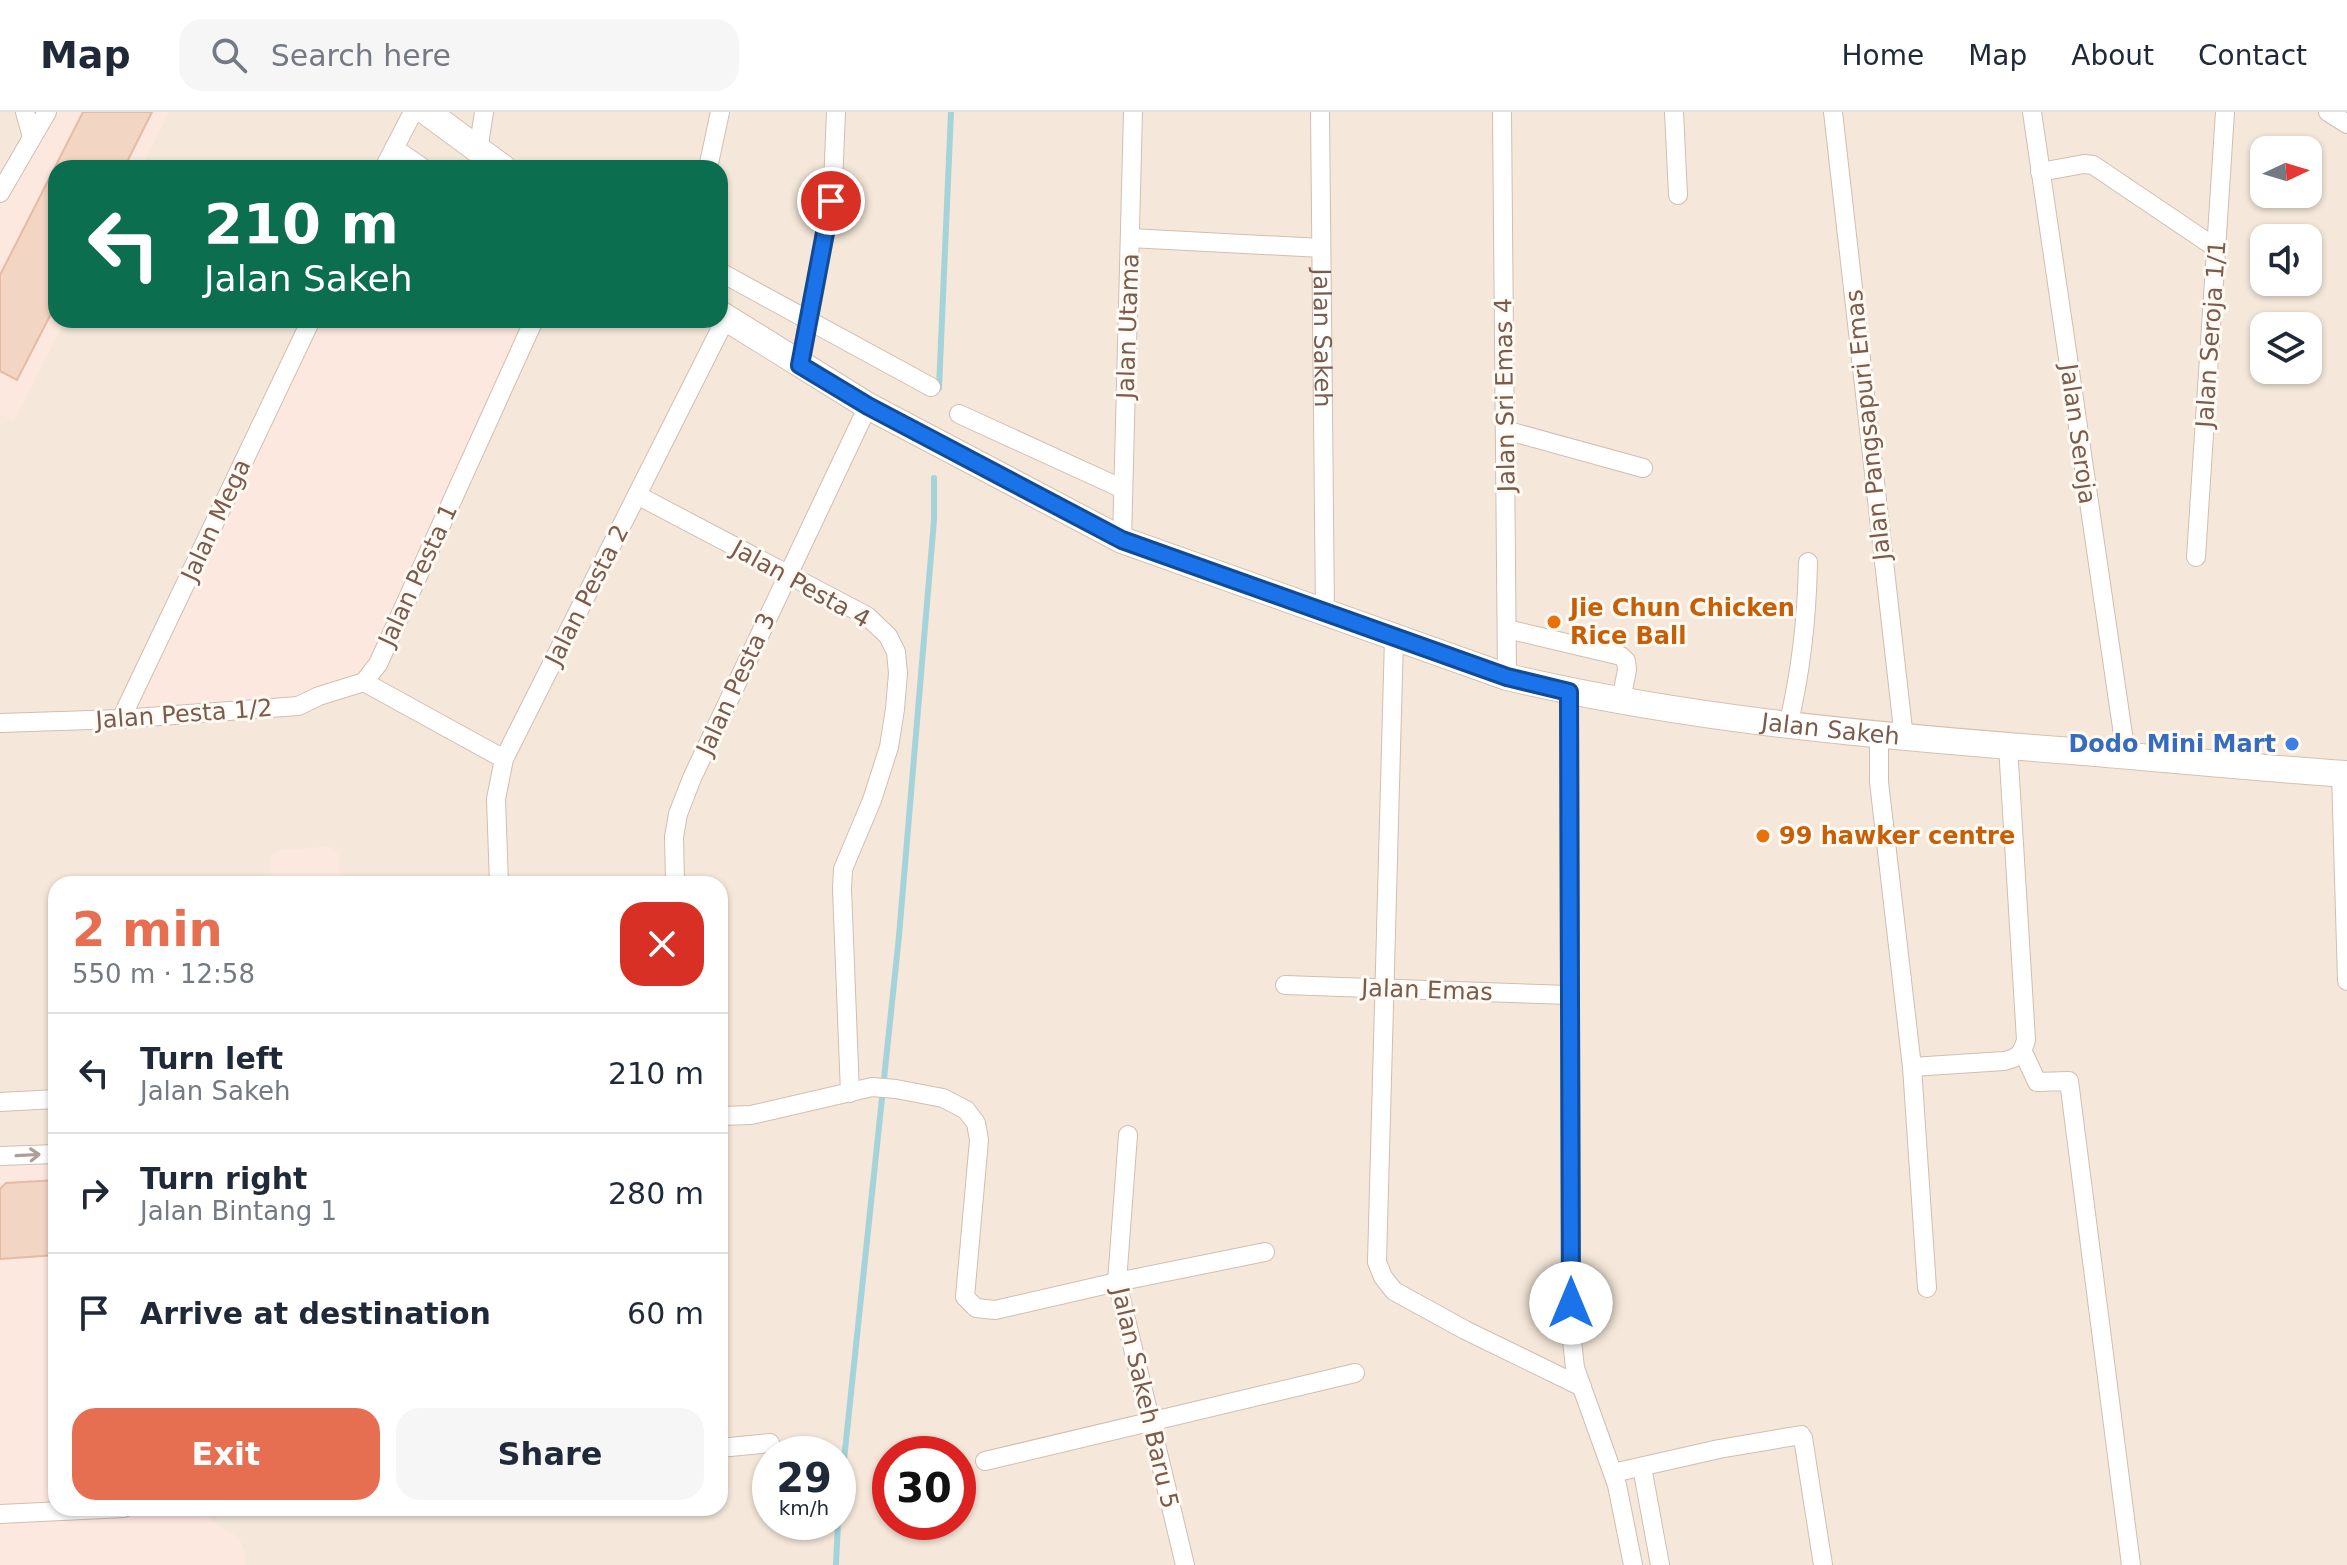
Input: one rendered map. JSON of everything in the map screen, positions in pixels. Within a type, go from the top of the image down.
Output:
[{"type":"street","points":[[25,112],[32,137]]},
{"type":"street","points":[[0,193],[47,112]]},
{"type":"street","points":[[388,160],[413,112]]},
{"type":"street","points":[[427,112],[491,160]]},
{"type":"street","points":[[478,151],[484,112]]},
{"type":"street","points":[[710,160],[720,112]]},
{"type":"street","points":[[800,365],[831,196],[836,112]]},
{"type":"street","name":"Jalan Utama","points":[[1122,540],[1133,112]]},
{"type":"street","name":"Jalan Sakeh","points":[[1320,112],[1325,614]]},
{"type":"street","name":"Jalan Sri Emas 4","points":[[1502,112],[1507,677]]},
{"type":"street","points":[[1674,112],[1678,195]]},
{"type":"street","name":"Jalan Pangsapuri Emas","points":[[1833,112],[1891,737],[1879,782],[1912,1067],[1927,1288]]},
{"type":"street","name":"Jalan Seroja","points":[[2032,112],[2126,755]]},
{"type":"street","name":"Jalan Seroja 1/1","points":[[2196,557],[2225,112]]},
{"type":"street","points":[[2328,112],[2347,124]]},
{"type":"street","points":[[394,148],[411,160]]},
{"type":"street","points":[[2040,172],[2093,165],[2216,248]]},
{"type":"street","points":[[1130,238],[1321,248]]},
{"type":"street","points":[[728,276],[931,387]]},
{"type":"street","name":"Jalan Sakeh","points":[[728,319],[868,406],[1122,540],[1507,677],[1569,692],[1788,726],[2344,774]]},
{"type":"street","name":"Jalan Mega","points":[[121,719],[307,328]]},
{"type":"street","name":"Jalan Pesta 1","points":[[364,682],[378,664],[530,328]]},
{"type":"street","name":"Jalan Pesta 2","points":[[499,876],[496,799],[504,759],[717,328]]},
{"type":"street","name":"Jalan Pesta 3","points":[[675,876],[674,837],[678,814],[692,778],[868,406]]},
{"type":"street","points":[[959,414],[1123,489]]},
{"type":"street","points":[[1505,430],[1643,468]]},
{"type":"street","name":"Jalan Pesta 4","points":[[637,495],[867,616],[888,636],[896,652],[898,673],[889,747],[872,800],[843,869],[850,1093]]},
{"type":"street","points":[[1788,726],[1797,690],[1807,613],[1808,562]]},
{"type":"street","points":[[1507,629],[1621,656],[1626,661],[1627,670],[1621,700]]},
{"type":"street","points":[[1394,638],[1377,1262],[1383,1277],[1394,1291],[1465,1330],[1582,1387]]},
{"type":"street","points":[[364,682],[504,759]]},
{"type":"street","name":"Jalan Pesta 1/2","points":[[0,723],[121,719],[298,706],[364,682]]},
{"type":"street","points":[[1569,692],[1571,1331],[1575,1368],[1613,1473],[1633,1565]]},
{"type":"street","points":[[1912,1067],[2004,1061],[2017,1058],[2023,1052],[2026,1040],[2008,746]]},
{"type":"street","points":[[2344,774],[2347,981]]},
{"type":"street","name":"Jalan Emas","points":[[1285,985],[1570,995]]},
{"type":"street","points":[[2023,1052],[2037,1082],[2069,1081],[2131,1565]]},
{"type":"street","points":[[728,1116],[751,1115],[872,1087],[943,1098],[966,1110],[976,1123],[979,1140],[965,1297],[976,1308],[995,1310],[1265,1252]]},
{"type":"street","points":[[0,1102],[48,1099]]},
{"type":"street","name":"Jalan Sakeh Baru 5","points":[[1128,1135],[1117,1282],[1185,1565]]},
{"type":"street","points":[[0,1156],[48,1154]]},
{"type":"street","points":[[985,1461],[1355,1373]]},
{"type":"street","points":[[1613,1473],[1719,1449],[1801,1435],[1823,1565]]},
{"type":"street","points":[[728,1447],[752,1445]]},
{"type":"street","points":[[1642,1467],[1660,1565]]},
{"type":"street","points":[[0,1514],[48,1512]]},
{"type":"shaded area","points":[[0,112],[2347,112],[2347,1565],[0,1565]]},
{"type":"shaded area","points":[[38,112],[169,112],[145,160],[48,160],[48,328],[61,328],[14,421],[0,414],[0,178]]},
{"type":"shaded area","points":[[300,328],[538,328],[363,691],[301,712],[116,727]]},
{"type":"shaded area","points":[[330,847],[339,856],[340,876],[272,876],[273,854],[279,850]]},
{"type":"shaded area","points":[[48,1146],[48,1516],[208,1516],[239,1538],[245,1553],[245,1565],[0,1565],[0,1148]]},
{"type":"building","points":[[83,112],[152,112],[128,160],[59,160]]},
{"type":"building","points":[[48,181],[48,320],[17,380],[0,371],[0,275]]},
{"type":"building","points":[[48,1180],[48,1256],[0,1259],[0,1189],[6,1183]]},
{"type":"waterway","points":[[939,388],[951,112]]},
{"type":"waterway","points":[[847,1436],[899,936],[934,520],[934,478]]},
{"type":"waterway","points":[[836,1565],[837,1540]]},
{"type":"place","name":"Jie Chun Chicken Rice Ball","points":[[1554,622]]},
{"type":"place","name":"Dodo Mini Mart","points":[[2292,744]]},
{"type":"place","name":"99 hawker centre","points":[[1763,836]]},
{"type":"route","points":[[831,201],[800,365],[868,406],[1122,540],[1507,677],[1569,692],[1571,1303]]}]
